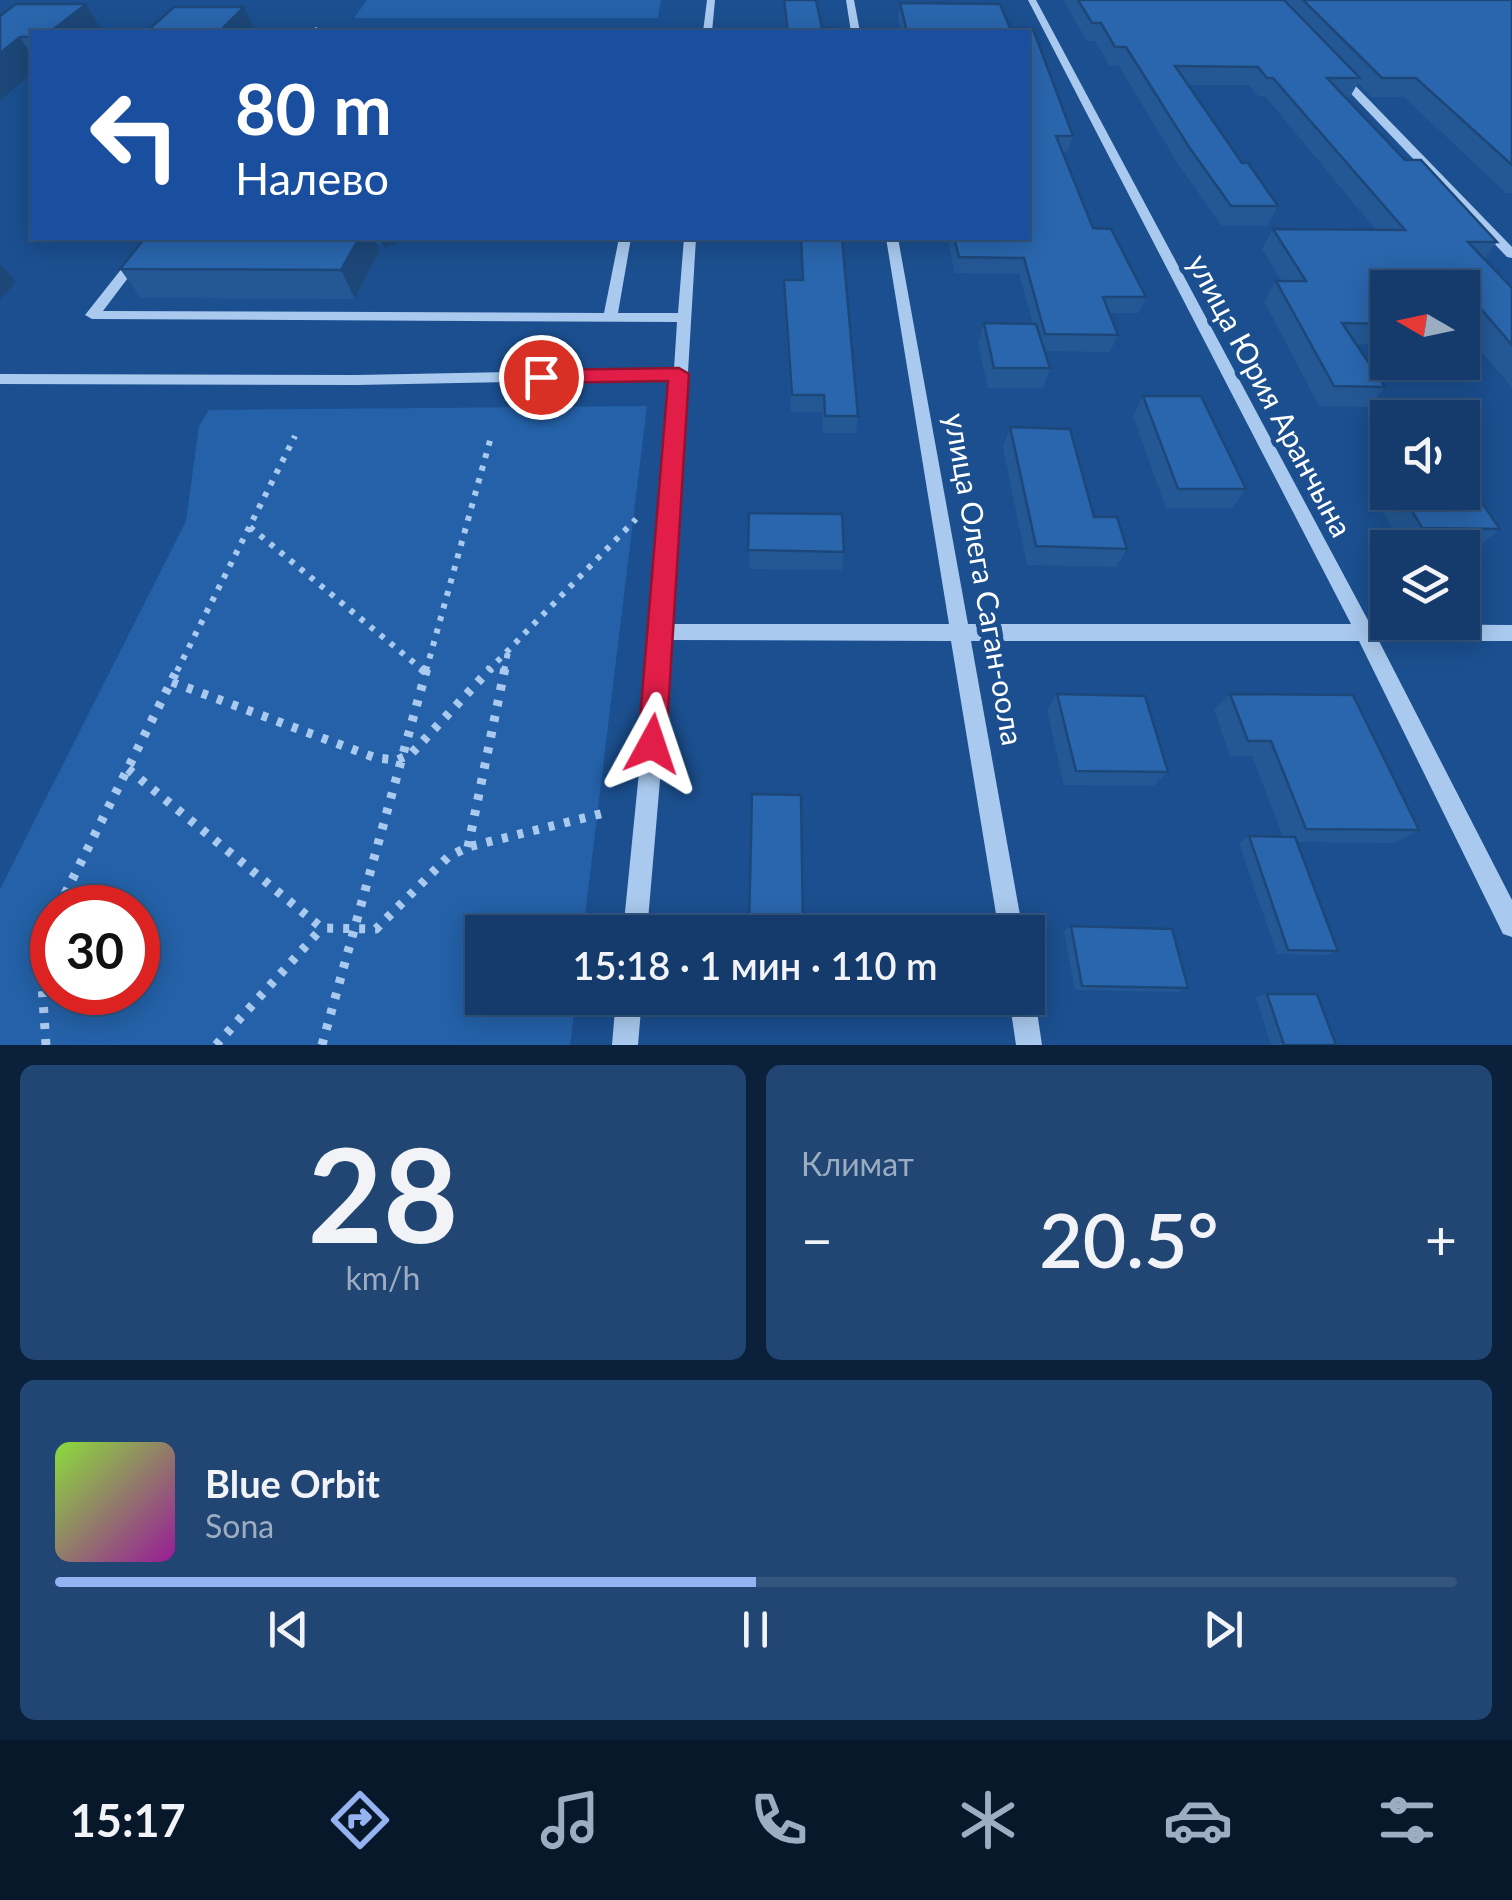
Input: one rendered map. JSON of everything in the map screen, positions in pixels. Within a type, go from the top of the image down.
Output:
[{"type":"street","points":[[708,30],[711,0]]},
{"type":"street","points":[[850,0],[856,30]]},
{"type":"street","name":"улица Юрия Аранчына","points":[[1032,0],[1364,632],[1512,925]]},
{"type":"street","points":[[1335,71],[1512,254]]},
{"type":"street","points":[[150,240],[92,315],[684,318]]},
{"type":"street","points":[[610,318],[625,240]]},
{"type":"street","points":[[637,915],[662,632],[690,240]]},
{"type":"street","name":"улица Олега Саган-оола","points":[[892,240],[1008,915]]},
{"type":"street","points":[[0,379],[356,380],[679,374]]},
{"type":"street","points":[[662,632],[1512,633]]},
{"type":"street","points":[[625,1045],[628,1015]]},
{"type":"street","points":[[1025,1015],[1029,1045]]},
{"type":"path","points":[[70,885],[295,436]]},
{"type":"path","points":[[322,1045],[491,437]]},
{"type":"path","points":[[172,682],[376,758],[401,761],[410,757],[434,725],[636,519]]},
{"type":"path","points":[[250,526],[426,672]]},
{"type":"path","points":[[468,847],[508,650]]},
{"type":"path","points":[[128,769],[322,928],[376,929],[448,858],[468,847],[604,813]]},
{"type":"path","points":[[216,1045],[322,928]]},
{"type":"path","points":[[44,1015],[46,1045]]},
{"type":"shaded area","points":[[367,0],[661,0],[658,18],[354,18]]},
{"type":"shaded area","points":[[647,406],[585,915],[465,915],[465,1015],[574,1015],[570,1045],[0,1045],[0,889],[186,521],[199,426],[209,410]]},
{"type":"building","points":[[784,0],[816,0],[822,28],[836,30],[788,30]]},
{"type":"building","points":[[1078,0],[1284,0],[1360,78],[1327,78],[1405,160],[1421,160],[1497,242],[1468,242],[1512,288],[1512,345],[1480,308],[1480,270],[1370,270],[1370,324],[1342,323],[1370,365],[1370,380],[1380,380],[1385,387],[1334,386],[1276,281],[1306,281],[1273,229],[1405,230],[1273,78],[1267,78],[1258,67],[1175,66],[1242,163],[1248,163],[1278,206],[1231,206],[1126,47],[1115,47],[1101,23],[1092,23]]},
{"type":"building","points":[[1303,0],[1512,0],[1512,165],[1416,78],[1382,78]]},
{"type":"building","points":[[900,3],[1000,4],[1010,28],[1033,29],[1073,136],[1056,136],[1093,228],[1111,229],[1146,297],[1103,297],[1118,335],[1045,334],[1024,258],[959,257],[955,240],[1030,240],[1030,30],[907,30]]},
{"type":"building","points":[[16,4],[86,4],[53,30],[30,30],[30,37],[20,37],[0,53],[0,16]]},
{"type":"building","points":[[174,7],[244,7],[221,30],[148,30]]},
{"type":"building","points":[[143,240],[358,240],[341,270],[120,269]]},
{"type":"building","points":[[801,240],[842,240],[858,416],[825,416],[824,395],[792,395],[784,280],[803,280]]},
{"type":"building","points":[[984,323],[1036,324],[1050,368],[994,368]]},
{"type":"building","points":[[1143,396],[1201,396],[1246,489],[1178,489]]},
{"type":"building","points":[[1010,427],[1070,429],[1094,517],[1117,517],[1127,549],[1036,546]]},
{"type":"building","points":[[1480,500],[1500,529],[1422,528],[1412,510],[1480,510]]},
{"type":"building","points":[[749,513],[842,514],[844,552],[748,550]]},
{"type":"building","points":[[1057,694],[1145,696],[1168,772],[1076,771]]},
{"type":"building","points":[[1230,694],[1353,695],[1419,830],[1306,829],[1271,741],[1248,741]]},
{"type":"building","points":[[752,794],[801,795],[803,915],[749,915]]},
{"type":"building","points":[[1249,836],[1295,837],[1338,951],[1288,950]]},
{"type":"building","points":[[1071,926],[1172,929],[1188,988],[1082,986]]},
{"type":"building","points":[[1267,994],[1317,994],[1336,1045],[1284,1045]]},
{"type":"route","points":[[541,377],[679,374],[652,744]]}]
